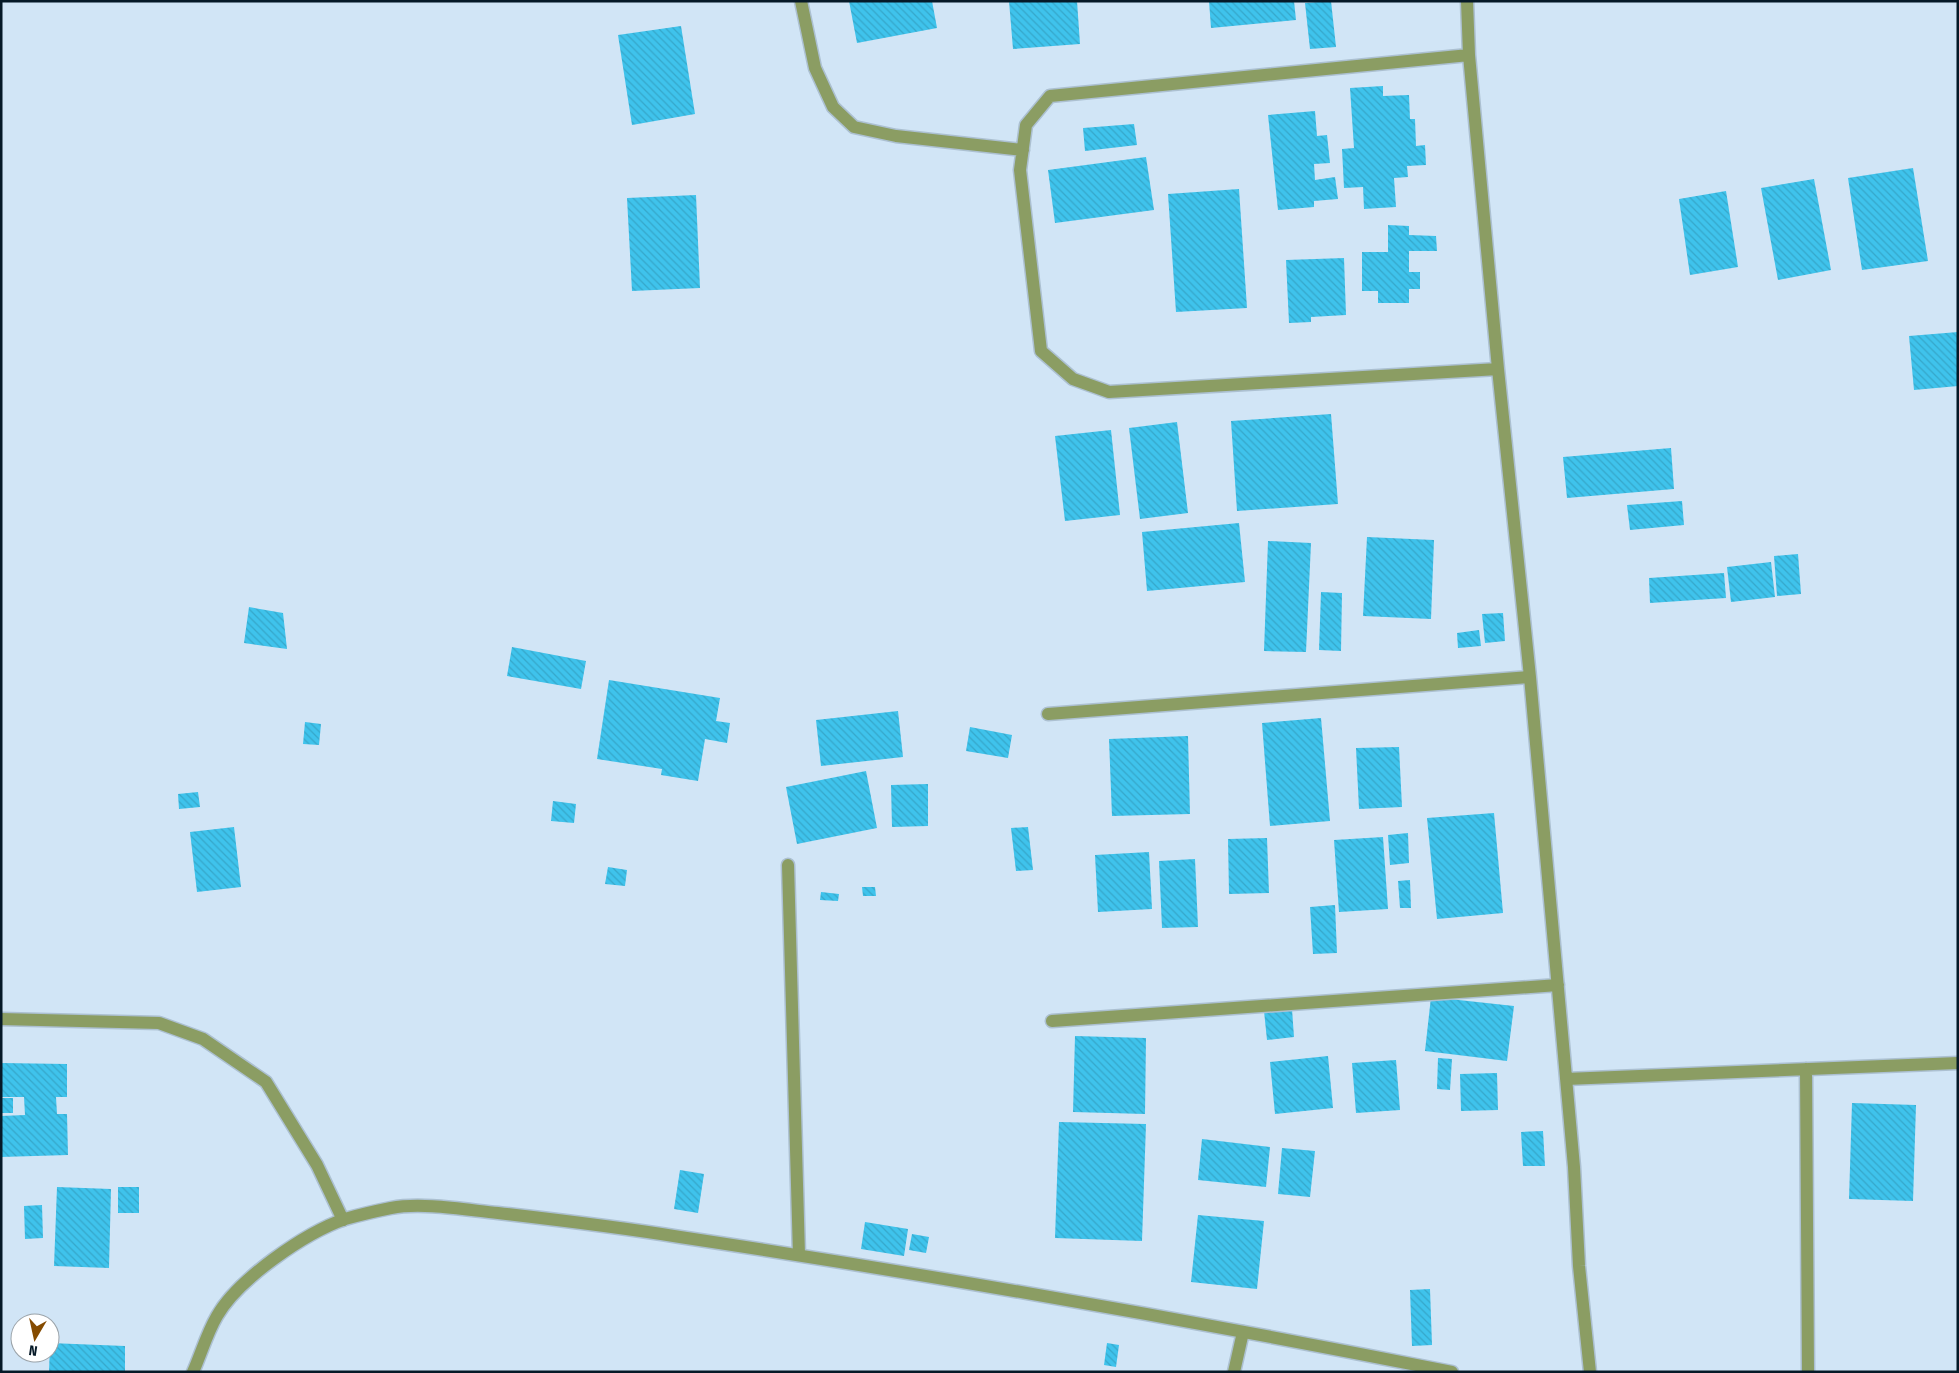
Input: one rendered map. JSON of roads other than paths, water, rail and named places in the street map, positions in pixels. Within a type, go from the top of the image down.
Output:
[{"type":"street","points":[[801,1],[815,68],[833,107],[854,127],[896,136],[1023,150]]},
{"type":"street","points":[[1467,1],[1469,55],[1498,369],[1530,677],[1574,1167],[1579,1266],[1590,1372]]},
{"type":"street","points":[[1469,55],[1050,96],[1026,125],[1020,170],[1041,351],[1073,379],[1109,392],[1498,369]]},
{"type":"street","points":[[1048,714],[1530,677]]},
{"type":"street","points":[[788,865],[800,1255]]},
{"type":"street","points":[[1052,1021],[1558,986]]},
{"type":"street","points":[[1,1020],[159,1023],[203,1039],[266,1082],[317,1165],[343,1220]]},
{"type":"street","points":[[1566,1079],[1958,1063]]},
{"type":"street","points":[[1806,1069],[1808,1372]]},
{"type":"street","points":[[193,1372],[216,1316],[234,1293],[258,1271],[303,1239],[343,1220],[394,1207],[443,1207],[624,1228],[800,1255],[1243,1332],[1452,1372]]},
{"type":"street","points":[[1234,1372],[1243,1332]]}]
